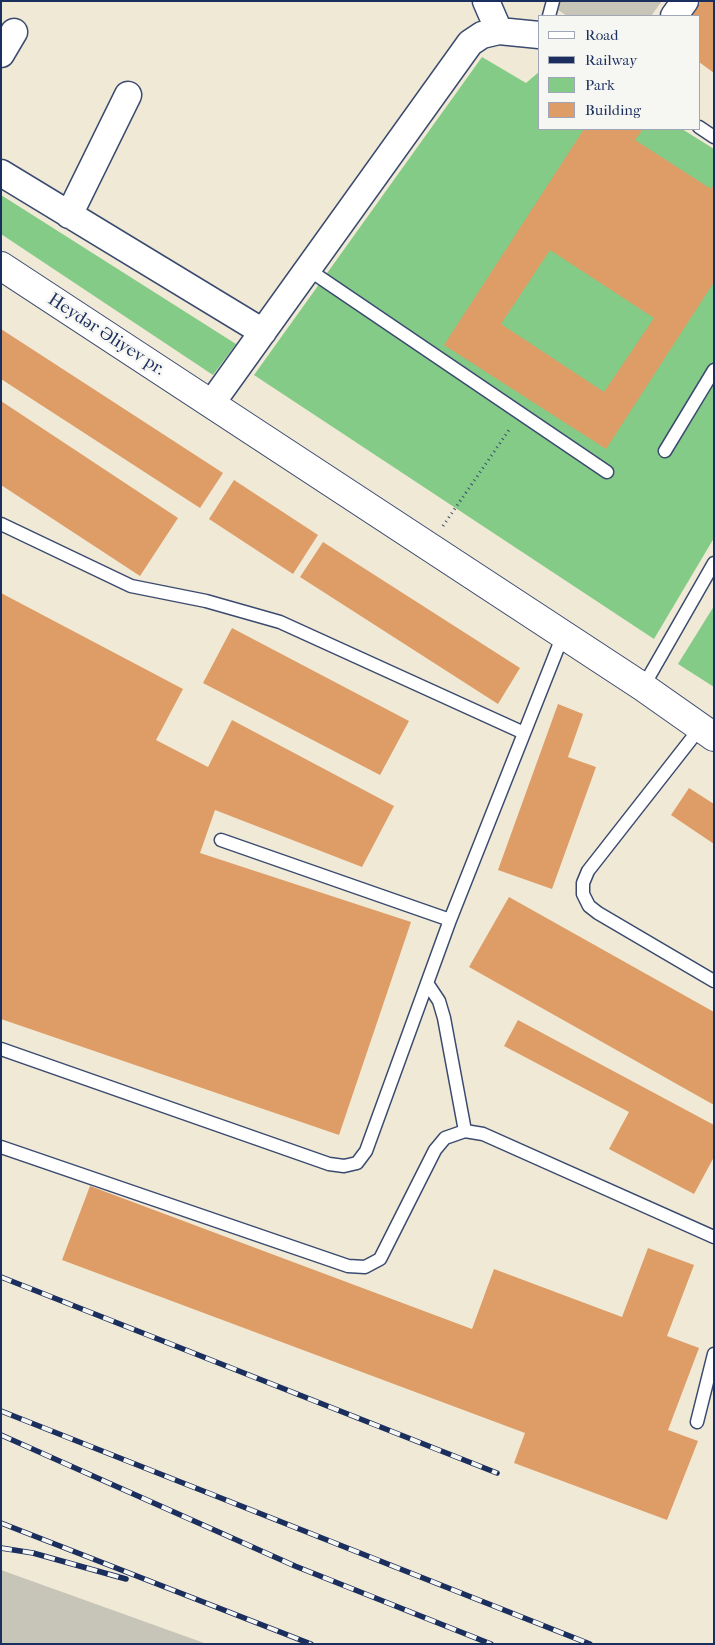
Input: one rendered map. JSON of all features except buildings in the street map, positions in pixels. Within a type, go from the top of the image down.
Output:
[{"type":"main road","name":"Heydər Əliyev pr.","points":[[1,266],[642,687],[707,732]]},
{"type":"street","points":[[486,1],[499,31]]},
{"type":"street","points":[[675,15],[685,1]]},
{"type":"street","points":[[211,404],[309,270],[470,43],[482,35],[499,31],[538,35]]},
{"type":"street","points":[[1,54],[14,32]]},
{"type":"street","points":[[69,215],[128,95]]},
{"type":"street","points":[[1,173],[263,332]]},
{"type":"lane","points":[[549,15],[554,1]]},
{"type":"lane","points":[[700,128],[714,137]]},
{"type":"lane","points":[[309,270],[607,472]]},
{"type":"lane","points":[[665,451],[714,370]]},
{"type":"lane","points":[[1,524],[131,586],[206,601],[280,622],[524,733]]},
{"type":"lane","points":[[642,687],[714,564]]},
{"type":"lane","points":[[1,1049],[329,1164],[344,1166],[357,1162],[366,1151],[450,920],[563,635]]},
{"type":"lane","points":[[707,732],[588,871],[583,883],[584,894],[590,906],[598,913],[714,981]]},
{"type":"lane","points":[[221,840],[450,920]]},
{"type":"lane","points":[[427,983],[438,1001],[444,1018],[465,1131]]},
{"type":"lane","points":[[1,1147],[348,1266],[364,1267],[380,1259],[435,1150],[445,1138],[465,1131],[483,1134],[714,1236]]},
{"type":"lane","points":[[697,1422],[714,1354]]},
{"type":"path","points":[[428,546],[456,509],[520,414]]},
{"type":"shaded area","points":[[545,1],[662,1],[652,15],[566,15]]},
{"type":"shaded area","points":[[1,1570],[207,1644],[1,1644]]},
{"type":"green space","points":[[482,57],[526,83],[538,73],[538,130],[684,130],[714,149],[714,538],[654,639],[254,375]]},
{"type":"green space","points":[[1,195],[236,344],[213,375],[1,234]]},
{"type":"green space","points":[[714,606],[714,687],[678,664]]},
{"type":"railway","points":[[1,1277],[497,1473]]},
{"type":"railway","points":[[1,1411],[590,1644]]},
{"type":"railway","points":[[1,1435],[295,1566],[491,1644]]},
{"type":"railway","points":[[1,1523],[311,1644]]},
{"type":"railway","points":[[1,1548],[33,1553],[126,1579]]}]
